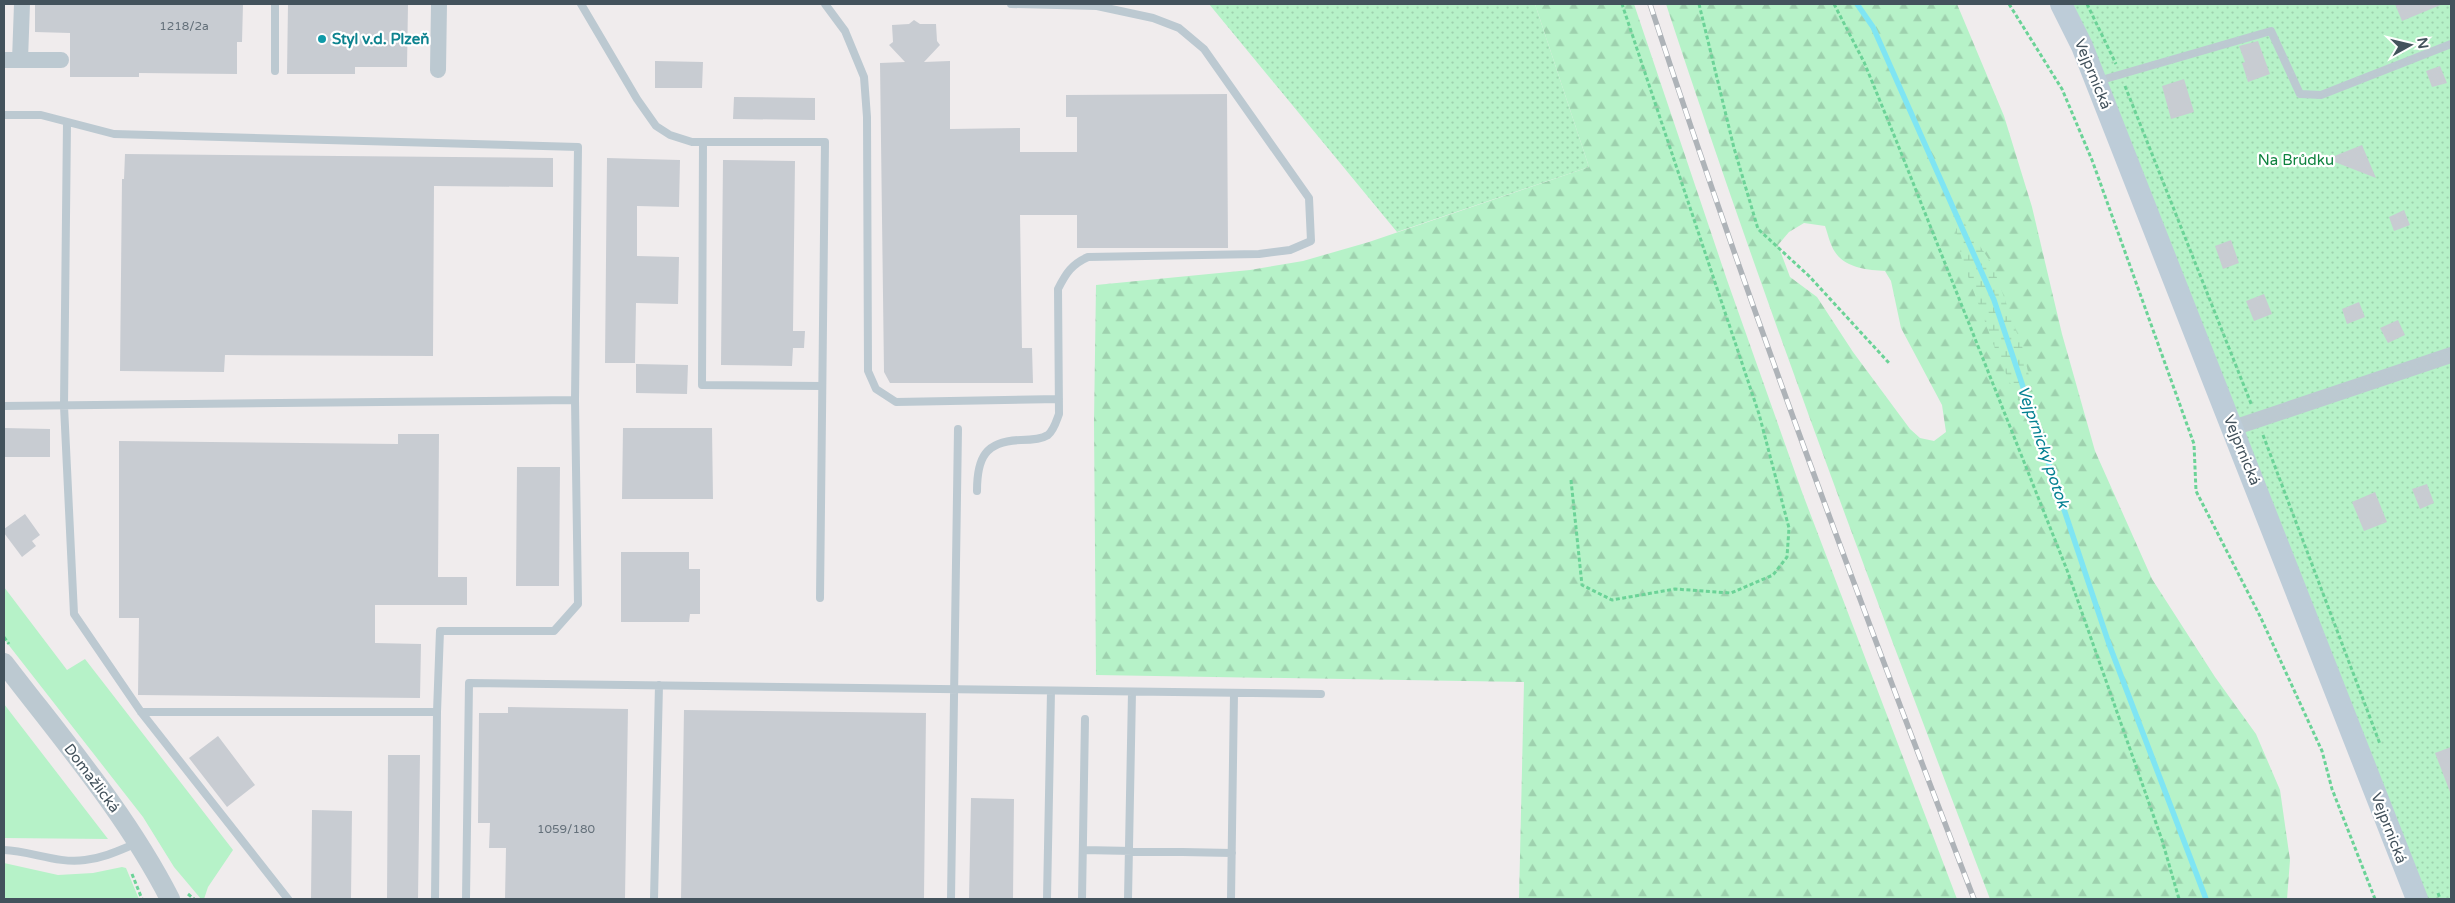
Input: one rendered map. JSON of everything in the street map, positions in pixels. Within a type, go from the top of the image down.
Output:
[{"type":"main road","name":"Vejprnická","points":[[2061,4],[2082,46],[2233,428],[2427,895]]},
{"type":"street","points":[[20,60],[22,4]]},
{"type":"street","points":[[438,70],[439,4]]},
{"type":"street","points":[[4,60],[61,60]]},
{"type":"street","points":[[2233,428],[2451,355]]},
{"type":"street","name":"Domažlická","points":[[4,663],[139,842],[170,899]]},
{"type":"lane","points":[[275,4],[275,70]]},
{"type":"lane","points":[[581,4],[637,99],[656,126],[670,135],[692,142],[825,142],[820,598]]},
{"type":"lane","points":[[825,4],[844,30],[864,77],[867,117],[868,371],[876,389],[896,402],[1059,400]]},
{"type":"lane","points":[[977,491],[977,469],[982,456],[994,446],[1011,440],[1034,439],[1047,436],[1053,430],[1059,414],[1058,289],[1066,272],[1077,262],[1088,257],[1259,254],[1290,250],[1311,241],[1309,198],[1204,49],[1179,28],[1153,18],[1097,6],[1011,4]]},
{"type":"lane","points":[[2096,82],[2270,31],[2300,94],[2321,95],[2451,44]]},
{"type":"lane","points":[[4,115],[41,115],[114,134],[578,147],[575,400],[578,604],[554,631],[440,631],[435,899]]},
{"type":"lane","points":[[67,122],[64,406],[74,614],[141,712],[288,899]]},
{"type":"lane","points":[[703,142],[702,385],[822,386]]},
{"type":"lane","points":[[4,406],[575,400]]},
{"type":"lane","points":[[951,899],[958,429]]},
{"type":"lane","points":[[466,899],[469,683],[1321,694]]},
{"type":"lane","points":[[654,899],[659,685]]},
{"type":"lane","points":[[1047,899],[1051,690]]},
{"type":"lane","points":[[1128,899],[1132,692]]},
{"type":"lane","points":[[1231,899],[1234,693]]},
{"type":"lane","points":[[141,712],[437,712]]},
{"type":"lane","points":[[1082,899],[1085,719]]},
{"type":"lane","points":[[4,850],[58,859],[83,860],[103,857],[139,842]]},
{"type":"lane","points":[[1083,850],[1232,853]]},
{"type":"path","points":[[1571,480],[1582,585],[1612,600],[1675,588],[1731,593],[1773,574],[1787,557],[1789,528],[1759,414],[1622,4]]},
{"type":"path","points":[[1699,4],[1734,148],[1758,229],[1809,276],[1890,363]]},
{"type":"path","points":[[1834,4],[1864,62],[2067,570],[2162,840],[2179,899]]},
{"type":"path","points":[[2009,4],[2062,89],[2092,160],[2194,444],[2196,491],[2260,616],[2318,742],[2332,788],[2375,899]]},
{"type":"path","points":[[2087,4],[2121,74],[2257,420],[2384,753]]},
{"type":"path","points":[[2427,895],[2440,899]]},
{"type":"green space","points":[[1209,4],[1535,4],[1589,167],[1397,232]]},
{"type":"green space","points":[[1535,4],[1634,4],[1727,280],[1802,492],[1957,899],[1519,899],[1524,682],[1096,675],[1094,422],[1096,285],[1250,270],[1303,261],[1369,242],[1589,167]]},
{"type":"green space","points":[[1666,4],[1957,4],[2004,116],[2032,207],[2062,334],[2095,451],[2152,579],[2215,677],[2256,734],[2280,790],[2290,860],[2287,899],[1990,899],[1782,342]],"holes":[[[1804,223],[1825,226],[1832,246],[1839,257],[1857,267],[1885,271],[1891,281],[1901,328],[1942,405],[1946,432],[1934,441],[1920,438],[1910,429],[1853,352],[1817,297],[1790,277],[1778,245],[1789,232]]]},
{"type":"green space","name":"Na Brůdku","points":[[2061,4],[2451,4],[2451,899],[2417,899]]},
{"type":"green space","points":[[1951,203],[1992,264],[2018,336],[2019,333],[2052,475],[1997,354],[1962,260]]},
{"type":"green space","points":[[4,587],[67,670],[85,659],[233,850],[208,887],[204,899],[201,899],[174,867],[143,817],[4,639]]},
{"type":"green space","points":[[4,704],[108,839],[4,838]]},
{"type":"green space","points":[[4,863],[58,875],[93,873],[122,867],[126,868],[139,899],[4,899]]},
{"type":"building","points":[[35,4],[243,4],[242,42],[237,42],[237,74],[139,73],[139,77],[70,77],[70,33],[35,32]]},
{"type":"building","points":[[288,4],[408,4],[407,67],[355,67],[355,74],[287,74]]},
{"type":"building","points":[[2395,4],[2443,4],[2402,21]]},
{"type":"building","points":[[914,20],[920,24],[936,24],[937,41],[940,45],[924,62],[950,61],[950,129],[1020,128],[1020,152],[1077,152],[1077,117],[1066,117],[1066,95],[1227,94],[1228,248],[1077,248],[1077,215],[1020,215],[1022,348],[1032,348],[1033,383],[890,383],[884,372],[880,63],[905,62],[889,45],[893,42],[892,25],[909,24]]},
{"type":"building","points":[[2258,41],[2270,74],[2248,82],[2242,63],[2245,62],[2239,46]]},
{"type":"building","points":[[655,61],[703,62],[702,88],[655,88]]},
{"type":"building","points":[[2440,66],[2447,83],[2432,87],[2426,71]]},
{"type":"building","points":[[2184,79],[2194,112],[2171,119],[2162,86]]},
{"type":"building","points":[[734,97],[815,98],[815,120],[733,119]]},
{"type":"building","points":[[2362,145],[2376,178],[2327,159]]},
{"type":"building","points":[[125,154],[553,158],[553,187],[434,186],[433,356],[225,355],[224,372],[120,371],[122,179],[124,179]]},
{"type":"building","points":[[607,158],[680,160],[679,207],[637,206],[637,256],[679,257],[678,304],[636,303],[635,363],[605,363]]},
{"type":"building","points":[[723,160],[795,161],[793,331],[805,331],[804,348],[793,348],[792,366],[721,365]]},
{"type":"building","points":[[2404,210],[2410,225],[2394,231],[2389,217]]},
{"type":"building","points":[[2231,240],[2239,263],[2223,269],[2215,246]]},
{"type":"building","points":[[2264,294],[2272,314],[2254,321],[2246,301]]},
{"type":"building","points":[[2359,302],[2365,317],[2347,324],[2342,309]]},
{"type":"building","points":[[2398,320],[2405,335],[2388,343],[2380,328]]},
{"type":"building","points":[[636,364],[688,365],[687,394],[636,393]]},
{"type":"building","points":[[4,428],[50,429],[50,457],[4,457]]},
{"type":"building","points":[[623,428],[712,428],[713,499],[622,499]]},
{"type":"building","points":[[398,434],[439,434],[438,577],[467,577],[467,605],[375,605],[375,643],[421,644],[420,698],[138,695],[139,618],[119,618],[119,441],[398,444]]},
{"type":"building","points":[[517,467],[560,467],[559,586],[516,586]]},
{"type":"building","points":[[2427,484],[2434,503],[2420,509],[2412,489]]},
{"type":"building","points":[[2375,492],[2387,522],[2364,531],[2352,502]]},
{"type":"building","points":[[25,514],[40,535],[32,541],[36,546],[22,557],[4,533],[4,529]]},
{"type":"building","points":[[621,552],[689,552],[689,569],[700,569],[700,614],[690,614],[689,622],[621,622]]},
{"type":"building","points":[[508,707],[628,709],[625,899],[505,899],[506,848],[489,848],[490,823],[478,823],[479,713],[508,713]]},
{"type":"building","points":[[684,710],[926,713],[924,899],[681,899]]},
{"type":"building","points":[[218,736],[255,785],[227,807],[189,758]]},
{"type":"building","points":[[2451,747],[2451,792],[2450,792],[2435,753]]},
{"type":"building","points":[[388,755],[420,755],[418,899],[387,899]]},
{"type":"building","points":[[971,798],[1014,799],[1013,899],[969,899]]},
{"type":"building","points":[[312,810],[352,811],[351,899],[311,899]]},
{"type":"waterway","name":"Vejprnický potok","points":[[1857,4],[1873,27],[1994,300],[2109,644],[2206,899]]},
{"type":"railway","points":[[1650,4],[1726,230],[1806,454],[1974,899]]},
{"type":"place","name":"Styl v.d. Plzeň","points":[[322,39]]}]
